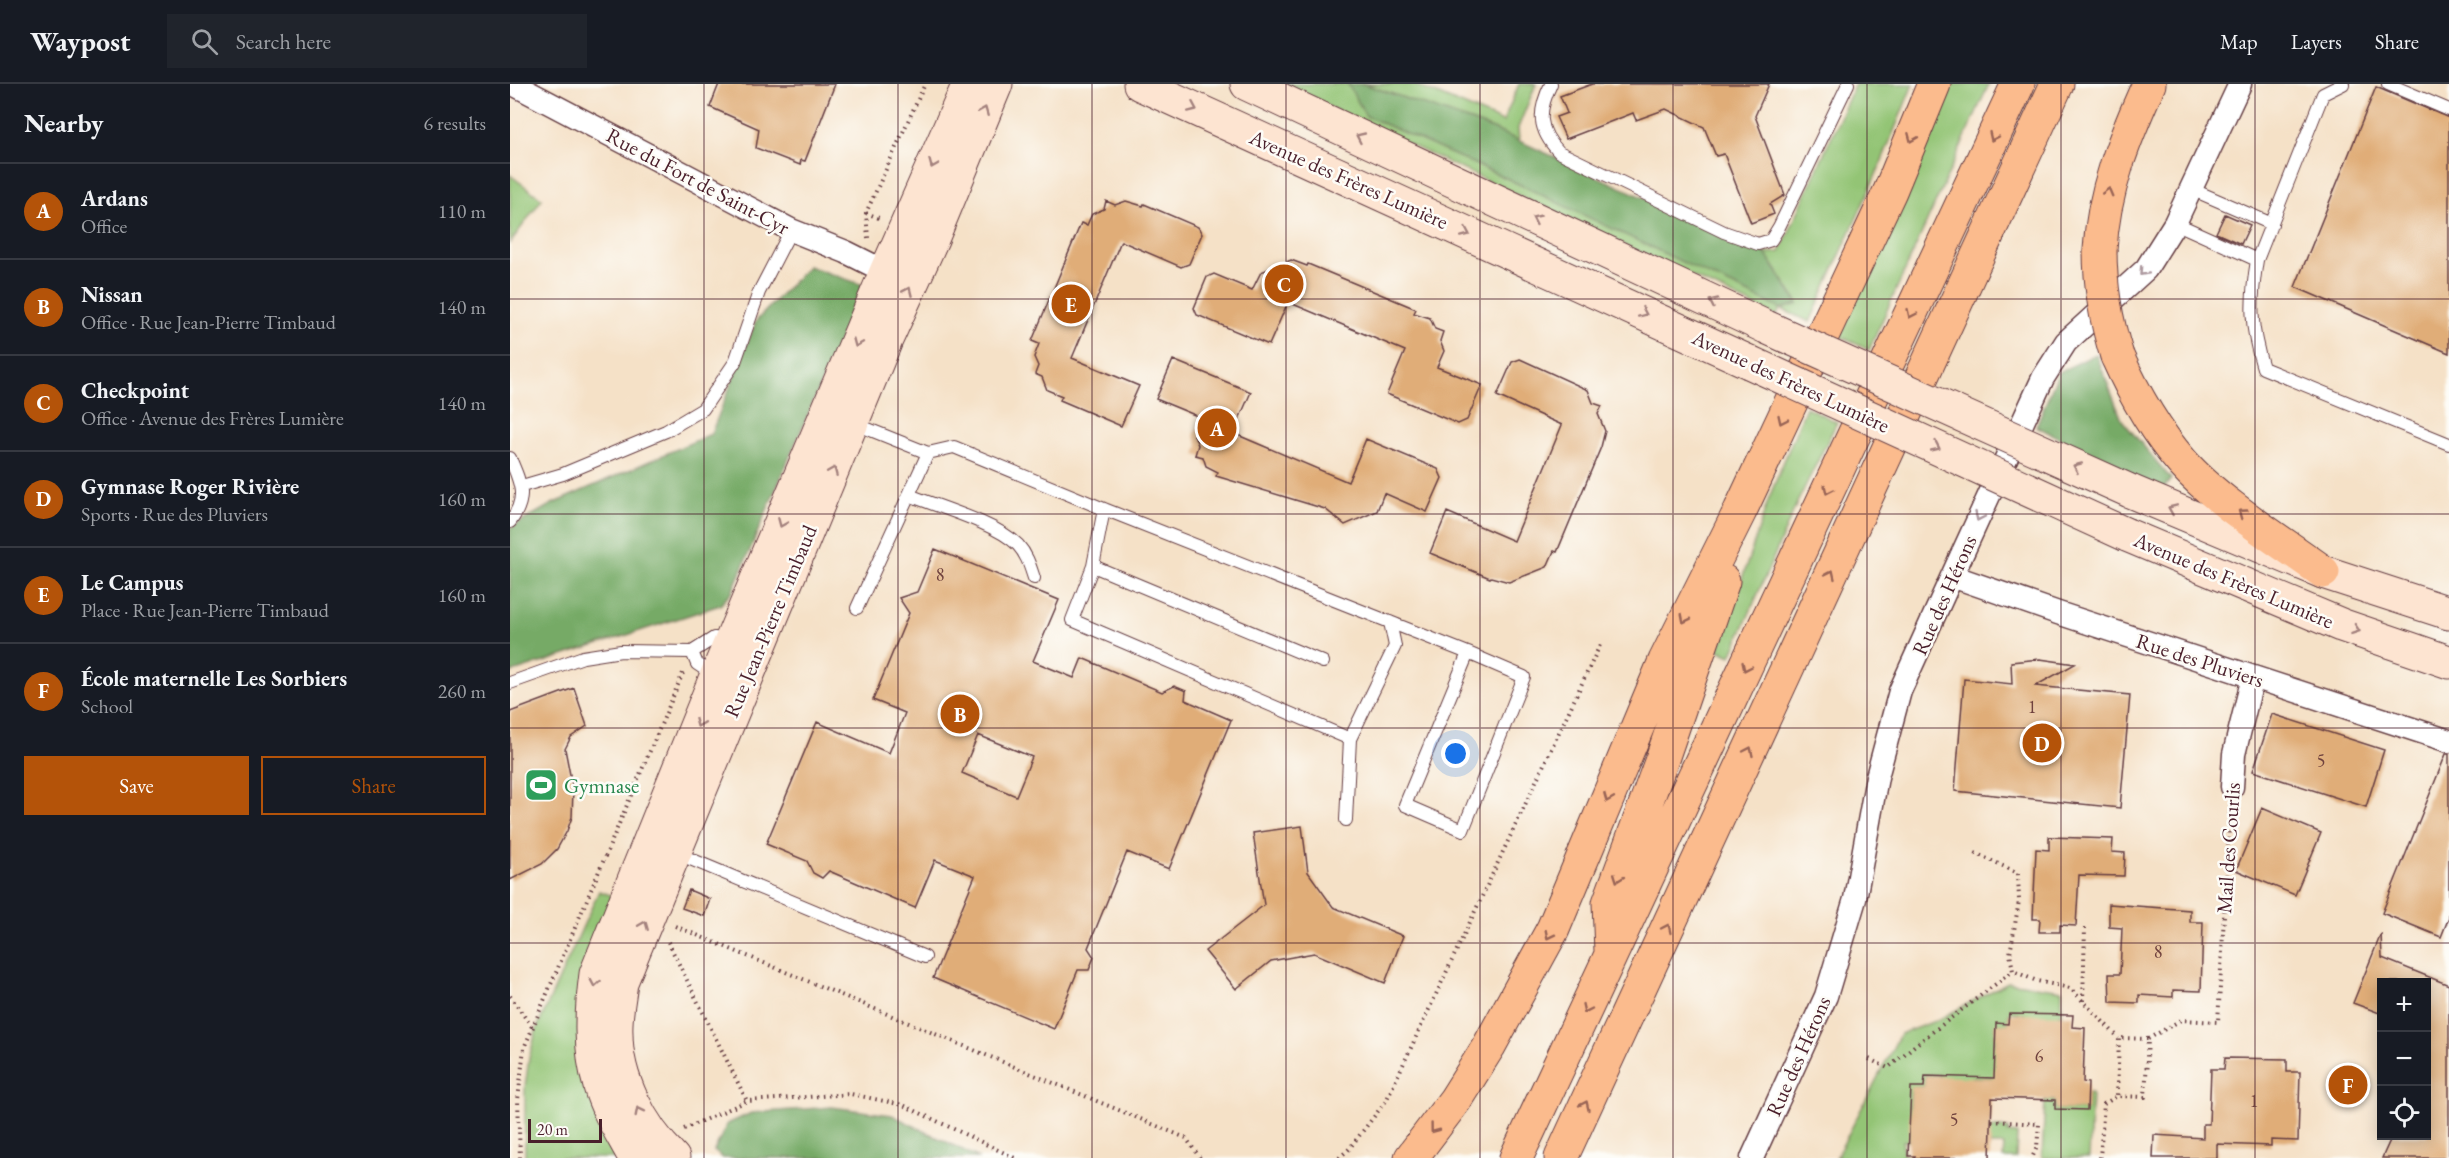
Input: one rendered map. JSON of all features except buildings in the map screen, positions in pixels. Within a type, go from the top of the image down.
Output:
[{"type":"highway","points":[[1411,1158],[1455,1100],[1489,1046],[1553,929],[1665,661],[1740,510],[1890,191],[1934,84]]},
{"type":"highway","points":[[1516,1158],[2018,84]]},
{"type":"highway","points":[[1561,1158],[2057,84]]},
{"type":"highway","points":[[2149,84],[2124,144],[2109,189],[2102,220],[2100,278],[2106,322],[2117,356],[2134,394],[2182,462],[2211,490],[2323,572]]},
{"type":"highway","points":[[1611,956],[1609,903],[1727,571],[1740,510]]},
{"type":"main road","name":"Rue Jean-Pierre Timbaud","points":[[841,418],[886,340],[932,238],[996,84]]},
{"type":"main road","name":"Avenue des Frères Lumière","points":[[1140,84],[2127,535],[2341,625],[2449,662]]},
{"type":"main road","name":"Avenue des Frères Lumière","points":[[1248,84],[1766,327],[2130,491],[2323,572],[2449,613]]},
{"type":"main road","name":"Rue Jean-Pierre Timbaud","points":[[635,1158],[600,1088],[595,1066],[592,1018],[596,974],[729,683],[841,418],[886,272],[962,93]]},
{"type":"main road","name":"Rue Jean-Pierre Timbaud","points":[[677,1144],[655,1138],[633,1100],[617,1056],[615,1033],[621,982],[675,852],[729,683]]},
{"type":"street","name":"Rue du Fort de Saint-Cyr","points":[[513,84],[791,230],[846,252],[886,272]]},
{"type":"street","name":"Rue des Hérons","points":[[1752,1158],[1826,996],[1855,899],[1877,777],[1900,691],[1952,576],[2043,378],[2066,342],[2146,269],[2175,223],[2240,84]]},
{"type":"street","name":"Rue des Pluviers","points":[[1952,576],[2449,741]]},
{"type":"street","name":"Mail des Courlis","points":[[2232,787],[2234,754],[2253,677]]},
{"type":"lane","points":[[1551,84],[1542,103],[1542,124],[1546,140],[1559,152],[1724,232],[1758,244],[1771,240],[1779,227],[1848,84]]},
{"type":"lane","points":[[2343,84],[2323,94],[2257,260],[2251,315],[2254,338],[2263,368],[2449,444]]},
{"type":"lane","points":[[2388,84],[2449,110]]},
{"type":"lane","points":[[2191,189],[2272,224]]},
{"type":"lane","points":[[2175,223],[2257,260]]},
{"type":"lane","points":[[522,486],[563,474],[666,431],[703,409],[735,362],[759,292],[791,230]]},
{"type":"lane","points":[[841,418],[928,453],[954,447],[1104,509],[1468,653],[1524,677],[1463,830],[1405,805],[1468,653]]},
{"type":"lane","points":[[857,608],[928,453]]},
{"type":"lane","points":[[510,458],[522,486],[520,509],[510,522]]},
{"type":"lane","points":[[909,495],[1003,533],[1028,558],[1035,578]]},
{"type":"lane","points":[[1104,509],[1093,566],[1072,620],[1350,739]]},
{"type":"lane","points":[[1093,566],[1323,662]]},
{"type":"lane","points":[[1346,820],[1350,739],[1395,646],[1390,622]]},
{"type":"lane","points":[[510,683],[583,657],[621,651],[692,652],[714,638],[745,645]]},
{"type":"lane","points":[[692,652],[696,664],[729,683]]},
{"type":"lane","points":[[675,852],[924,957]]},
{"type":"path","points":[[866,213],[925,84]]},
{"type":"path","points":[[1339,1158],[1349,1149],[1386,1101],[1600,645]]},
{"type":"path","points":[[520,1158],[518,1100],[524,1048],[685,669]]},
{"type":"path","name":"Mail des Courlis","points":[[2148,1039],[2181,1020],[2218,1022],[2232,787]]},
{"type":"path","points":[[1975,853],[2018,873],[2019,901],[2010,954],[2013,971]]},
{"type":"path","points":[[666,922],[1186,1138],[1200,1158]]},
{"type":"path","points":[[2083,1002],[2085,928]]},
{"type":"path","points":[[668,942],[747,1101]]},
{"type":"path","points":[[2013,971],[2037,981],[2070,988],[2119,1038],[2148,1039],[2145,1097],[2116,1095],[2104,1104],[2100,1158]]},
{"type":"path","points":[[1869,1059],[1888,1068],[2013,971]]},
{"type":"path","points":[[510,996],[533,1027]]},
{"type":"path","points":[[2116,1095],[2119,1038]]},
{"type":"path","points":[[677,1144],[747,1101],[851,1094],[903,1105],[1015,1158]]},
{"type":"path","points":[[1992,1122],[2039,1124],[2037,1147],[2032,1158]]},
{"type":"green space","points":[[1280,84],[1348,84],[1366,116],[1506,178],[1781,309],[1776,316]]},
{"type":"green space","points":[[1348,84],[1364,84],[1493,129],[1765,253],[1798,304],[1781,309],[1506,178],[1366,116]]},
{"type":"green space","points":[[1364,84],[1413,84],[1503,122],[1519,84],[1536,84],[1518,128],[1519,141],[1493,129]]},
{"type":"green space","points":[[1855,84],[1913,84],[1879,168],[1810,322],[1781,309],[1798,303],[1765,253],[1780,252]]},
{"type":"green space","points":[[1951,84],[1989,84],[1869,350],[1839,336]]},
{"type":"green space","points":[[510,175],[542,199],[510,243]]},
{"type":"green space","points":[[808,266],[863,285],[732,592],[720,605],[510,673],[510,528],[552,504],[711,434],[756,321]]},
{"type":"green space","points":[[2096,354],[2122,420],[2171,479],[2161,492],[2036,426],[2059,372]]},
{"type":"green space","points":[[1806,407],[1837,422],[1797,503],[1731,656],[1718,650],[1769,498]]},
{"type":"green space","points":[[599,891],[616,897],[621,1158],[525,1158],[525,1087],[529,1058],[537,1028]]},
{"type":"green space","points":[[2008,982],[2062,990],[2062,1014],[2058,1015],[2058,1033],[2023,1031],[2024,1013],[2009,1012],[2008,1024],[1996,1024],[1995,1044],[2002,1045],[2007,1078],[1973,1077],[1972,1096],[1939,1094],[1939,1075],[1925,1075],[1924,1087],[1911,1087],[1910,1107],[1922,1141],[1903,1141],[1903,1155],[1915,1156],[1914,1158],[1836,1158],[1900,1034],[1938,1020]]},
{"type":"green space","points":[[2088,1093],[2092,1093],[2089,1158],[2042,1158],[2045,1100],[2055,1101],[2055,1109],[2087,1110]]},
{"type":"green space","points":[[832,1107],[892,1115],[979,1158],[723,1158],[714,1151],[727,1124],[751,1113]]},
{"type":"green space","points":[[1985,1128],[2008,1128],[2008,1133],[2017,1134],[2016,1158],[2003,1158],[2004,1145],[1984,1145]]},
{"type":"place","name":"Checkpoint","points":[[1284,284]]},
{"type":"place","name":"Le Campus","points":[[1071,304]]},
{"type":"place","name":"Ardans","points":[[1217,428]]},
{"type":"place","name":"Nissan","points":[[960,714]]},
{"type":"place","name":"Gymnase Roger Rivière","points":[[2042,743]]},
{"type":"place","name":"Gymnase","points":[[541,785]]},
{"type":"place","name":"École maternelle Les Sorbiers","points":[[2348,1085]]}]
